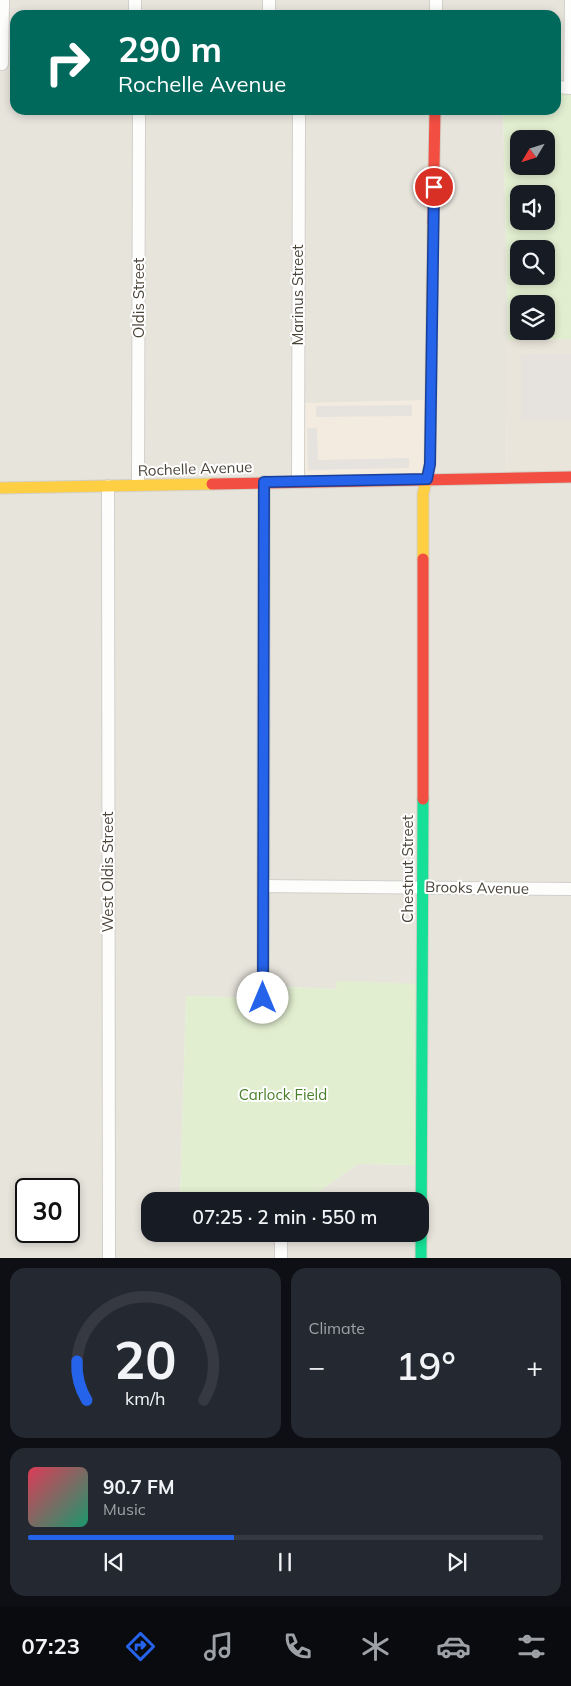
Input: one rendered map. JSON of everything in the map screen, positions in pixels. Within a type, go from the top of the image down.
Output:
[{"type":"street","points":[[3,0],[6,64]]},
{"type":"street","points":[[571,0],[571,88]]},
{"type":"street","name":"Oldis Street","points":[[138,486],[140,115]]},
{"type":"street","name":"Marinus Street","points":[[298,481],[299,115]]},
{"type":"street","name":"Chestnut Street","points":[[421,1258],[424,494],[430,464],[435,115]]},
{"type":"street","name":"Rochelle Avenue","points":[[0,488],[571,477]]},
{"type":"street","points":[[263,998],[264,482]]},
{"type":"street","name":"West Oldis Street","points":[[108,486],[108,1258]]},
{"type":"street","name":"Brooks Avenue","points":[[263,886],[571,889]]},
{"type":"street","points":[[281,1242],[281,1258]]},
{"type":"shaded area","points":[[0,0],[571,0],[571,88],[561,87],[561,10],[10,10],[10,115],[503,115],[508,340],[506,477],[571,477],[571,1258],[0,1258]],"holes":[[[337,982],[421,1165],[358,1164],[318,1192],[429,1192],[429,1242],[141,1242],[141,1192],[180,1192],[186,996],[263,998],[263,986],[337,989]]]},
{"type":"shaded area","points":[[571,339],[571,477],[506,477],[508,340]]},
{"type":"shaded area","points":[[521,354],[571,354],[571,421],[521,421]]},
{"type":"shaded area","points":[[430,400],[427,479],[298,481],[297,403]]},
{"type":"shaded area","points":[[412,405],[412,416],[316,417],[316,406]]},
{"type":"shaded area","points":[[307,428],[317,428],[318,460],[409,458],[409,468],[308,470]]},
{"type":"green space","points":[[561,87],[571,88],[571,339],[555,339],[555,295],[510,295],[510,340],[508,340],[503,115],[561,115]]},
{"type":"green space","name":"Carlock Field","points":[[337,981],[423,984],[421,1165],[358,1164],[318,1192],[180,1192],[186,996],[263,998],[263,986],[336,989]]},
{"type":"traffic: fast","points":[[421,1258],[423,799]]},
{"type":"traffic: slow","points":[[423,559],[423,494],[430,464],[433,222]]},
{"type":"traffic: slow","points":[[0,488],[212,484]]},
{"type":"traffic: jam","points":[[433,222],[435,115]]},
{"type":"traffic: jam","points":[[212,484],[571,477]]},
{"type":"traffic: jam","points":[[423,559],[423,799]]},
{"type":"route","points":[[263,998],[264,482],[427,479],[430,464],[434,187]]}]
